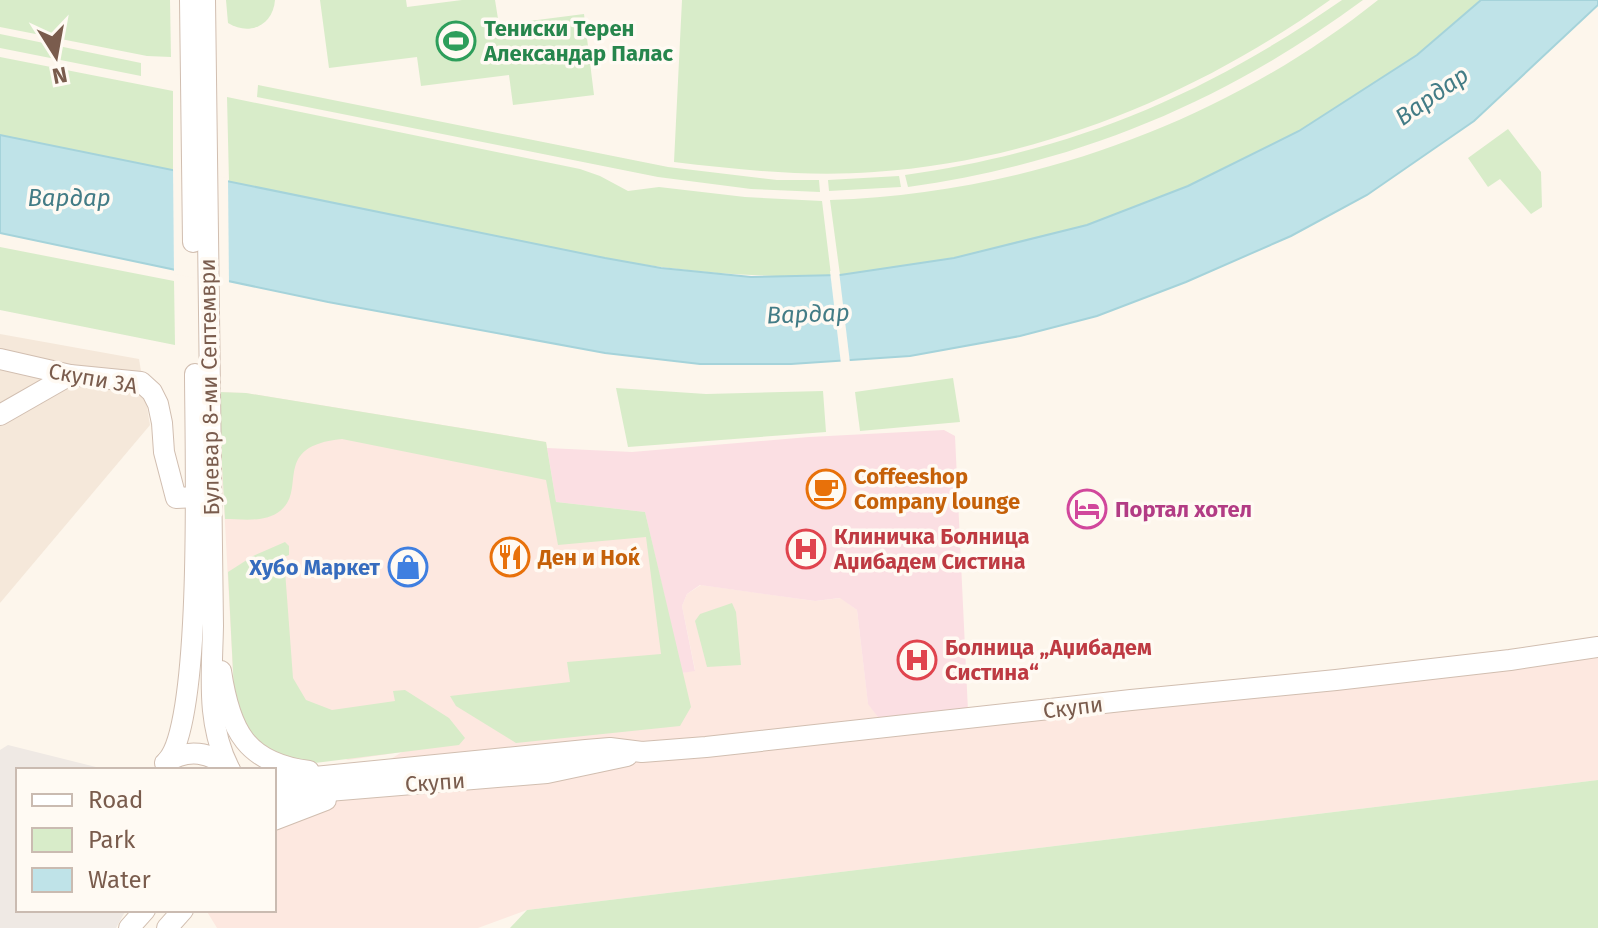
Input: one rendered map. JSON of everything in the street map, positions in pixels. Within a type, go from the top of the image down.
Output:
[{"type":"street","name":"Булевар 8-ми Септември","points":[[190,0],[198,71],[202,380],[213,626],[213,722],[218,745],[229,768]]},
{"type":"street","name":"Булевар 8-ми Септември","points":[[198,71],[205,0]]},
{"type":"street","name":"Скупи 3А","points":[[0,359],[70,375],[141,382],[152,392],[162,423],[164,452],[176,498],[197,497]]},
{"type":"street","points":[[0,415],[70,375]]},
{"type":"street","name":"Булевар 8-ми Септември","points":[[162,765],[178,743],[184,716],[195,564],[202,380]]},
{"type":"street","points":[[213,626],[229,712],[249,745],[264,759],[282,767],[353,774]]},
{"type":"street","name":"Скупи","points":[[276,800],[316,792],[547,773],[642,752],[1336,680],[1598,647]]},
{"type":"street","name":"Скупи","points":[[276,781],[610,748],[642,752]]},
{"type":"street","points":[[162,765],[180,755],[198,753],[216,759],[227,768]]},
{"type":"street","points":[[276,819],[307,806],[397,785]]},
{"type":"street","points":[[129,928],[143,912]]},
{"type":"street","points":[[167,928],[181,912]]},
{"type":"shaded area","points":[[0,334],[139,359],[150,425],[0,603]]},
{"type":"shaded area","points":[[218,392],[246,393],[546,442],[556,502],[645,512],[682,673],[695,670],[682,606],[687,594],[701,585],[815,601],[841,598],[857,610],[868,703],[880,720],[1598,647],[1598,780],[527,910],[478,928],[217,928],[207,912],[276,912],[276,830],[402,752],[348,760],[235,711]]},
{"type":"shaded area","name":"Клиничка Болница Аџибадем Систина","points":[[944,430],[955,436],[968,711],[880,720],[868,704],[857,610],[840,598],[815,601],[700,585],[687,594],[682,606],[695,671],[682,673],[645,512],[556,502],[547,448],[632,452],[809,437]]},
{"type":"shaded area","points":[[8,745],[100,768],[16,768],[16,912],[125,912],[116,928],[0,928],[0,750]]},
{"type":"green space","points":[[0,0],[170,0],[171,57],[147,56],[0,27]]},
{"type":"green space","points":[[226,0],[275,0],[265,22],[244,29],[228,23]]},
{"type":"green space","name":"Тениски Терен Александар Палас","points":[[320,0],[406,0],[407,7],[462,0],[495,0],[499,25],[584,14],[594,95],[513,105],[509,75],[421,86],[417,57],[329,68]]},
{"type":"green space","points":[[682,0],[1330,0],[1226,65],[1171,93],[1114,118],[1056,138],[996,154],[936,165],[824,174],[674,162]]},
{"type":"green space","points":[[1342,0],[1363,0],[1258,69],[1148,123],[1031,162],[908,187],[905,175],[1024,151],[1134,114],[1239,64]]},
{"type":"green space","points":[[1378,0],[1481,0],[1417,55],[1299,131],[1188,186],[1087,225],[954,258],[840,275],[830,200],[904,195],[977,184],[1049,167],[1120,144],[1189,116],[1255,82],[1318,44]]},
{"type":"green space","points":[[0,34],[141,63],[141,76],[0,48]]},
{"type":"green space","points":[[0,57],[173,91],[173,171],[0,135]]},
{"type":"green space","points":[[258,85],[668,167],[777,180],[819,180],[820,192],[751,189],[658,177],[257,97]]},
{"type":"green space","points":[[227,97],[580,169],[628,191],[659,187],[745,197],[822,201],[831,275],[727,274],[624,262],[229,182]]},
{"type":"green space","points":[[1508,129],[1541,172],[1542,207],[1531,214],[1500,179],[1488,187],[1468,158]]},
{"type":"green space","points":[[899,176],[901,187],[829,191],[828,180]]},
{"type":"green space","points":[[0,247],[174,281],[175,345],[0,310]]},
{"type":"green space","points":[[953,378],[960,422],[860,431],[855,392]]},
{"type":"green space","points":[[616,388],[706,394],[823,391],[826,432],[628,447]]},
{"type":"green space","points":[[218,392],[246,393],[546,442],[556,502],[645,512],[691,707],[680,726],[516,743],[456,706],[450,696],[570,682],[567,662],[661,654],[646,537],[558,545],[546,480],[342,439],[320,443],[306,450],[298,459],[288,502],[280,511],[260,519],[225,519]]},
{"type":"green space","points":[[285,542],[289,546],[289,555],[284,557],[293,678],[306,700],[332,710],[395,701],[393,691],[405,690],[449,718],[465,738],[459,745],[299,765],[260,747],[235,711],[228,572],[253,556]]},
{"type":"green space","points":[[732,603],[736,612],[741,665],[707,667],[695,621],[700,614]]},
{"type":"green space","points":[[1598,780],[1598,928],[510,928],[527,910]]},
{"type":"water","name":"Вардар","points":[[1481,0],[1598,0],[1598,5],[1474,121],[1367,195],[1291,236],[1186,282],[1097,316],[1020,336],[910,356],[791,364],[700,364],[605,353],[328,302],[0,233],[0,135],[661,268],[751,277],[840,275],[954,258],[1087,225],[1188,186],[1299,131],[1417,55]]},
{"type":"pier","points":[[173,167],[228,178],[229,285],[174,274]]},
{"type":"pier","points":[[830,271],[839,271],[850,363],[841,364]]},
{"type":"place","name":"Тениски Терен Александар Палас","points":[[456,41]]},
{"type":"place","name":"Coffeeshop Company lounge","points":[[826,489]]},
{"type":"place","name":"Портал хотел","points":[[1087,509]]},
{"type":"place","name":"Клиничка Болница Аџибадем Систина","points":[[806,549]]},
{"type":"place","name":"Ден и Ноќ","points":[[510,557]]},
{"type":"place","name":"Хубо Маркет","points":[[408,567]]},
{"type":"place","name":"Болница „Аџибадем Систина“","points":[[917,660]]}]
